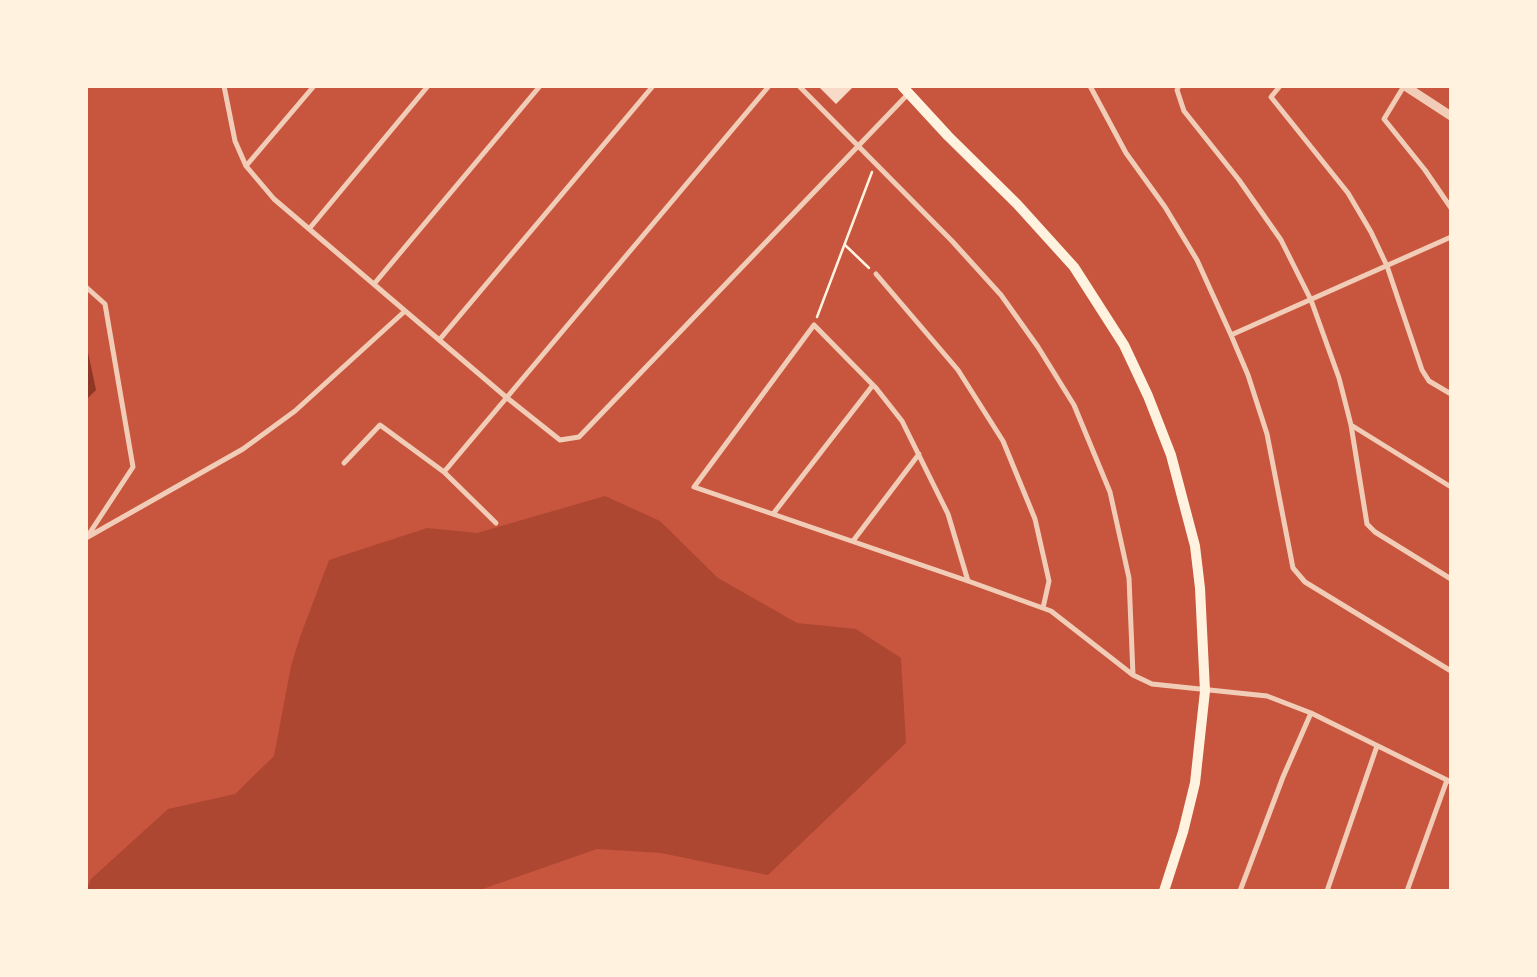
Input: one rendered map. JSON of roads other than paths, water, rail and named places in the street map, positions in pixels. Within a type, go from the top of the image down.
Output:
[{"type":"main road","points":[[909,89],[948,136],[1017,204],[1074,267],[1124,346],[1148,396],[1171,455],[1195,546],[1200,588],[1205,691],[1195,783],[1183,832],[1164,891]]},
{"type":"street","points":[[224,86],[235,141],[246,166],[274,199],[506,397],[560,440],[579,437],[858,145],[909,89]]},
{"type":"street","points":[[246,166],[314,86]]},
{"type":"street","points":[[309,229],[428,86]]},
{"type":"street","points":[[374,284],[540,86]]},
{"type":"street","points":[[440,339],[653,86]]},
{"type":"street","points":[[444,472],[769,86]]},
{"type":"street","points":[[799,86],[952,241],[1001,295],[1038,347],[1074,405],[1110,492],[1129,578],[1133,675]]},
{"type":"street","points":[[1090,86],[1126,153],[1165,207],[1197,260],[1248,375],[1267,434],[1293,568],[1306,582],[1451,671]]},
{"type":"street","points":[[1179,86],[1177,90],[1184,110],[1239,180],[1281,240],[1311,300],[1339,378],[1351,425],[1367,524],[1375,532],[1451,579]]},
{"type":"street","points":[[1280,86],[1271,97],[1348,193],[1371,232],[1387,266],[1422,370],[1429,381],[1451,394]]},
{"type":"street","points":[[1451,116],[1404,86],[1384,119],[1425,170],[1451,208]]},
{"type":"street","points":[[1231,335],[1451,238]]},
{"type":"street","points":[[876,274],[958,370],[1003,441],[1035,519],[1049,581],[1043,608]]},
{"type":"street","points":[[86,286],[105,304],[134,467],[86,537]]},
{"type":"street","points":[[86,537],[243,449],[296,411],[405,311]]},
{"type":"street","points":[[968,581],[948,514],[902,421],[873,385],[814,325],[694,487],[1051,611],[1133,675],[1152,684],[1267,696],[1311,713],[1449,781],[1407,891]]},
{"type":"street","points":[[773,514],[873,385]]},
{"type":"street","points":[[344,463],[380,425],[444,472],[496,523]]},
{"type":"street","points":[[1351,425],[1451,487]]},
{"type":"street","points":[[853,541],[919,454]]},
{"type":"street","points":[[1240,891],[1283,778],[1311,713]]},
{"type":"street","points":[[1327,891],[1377,746]]}]
